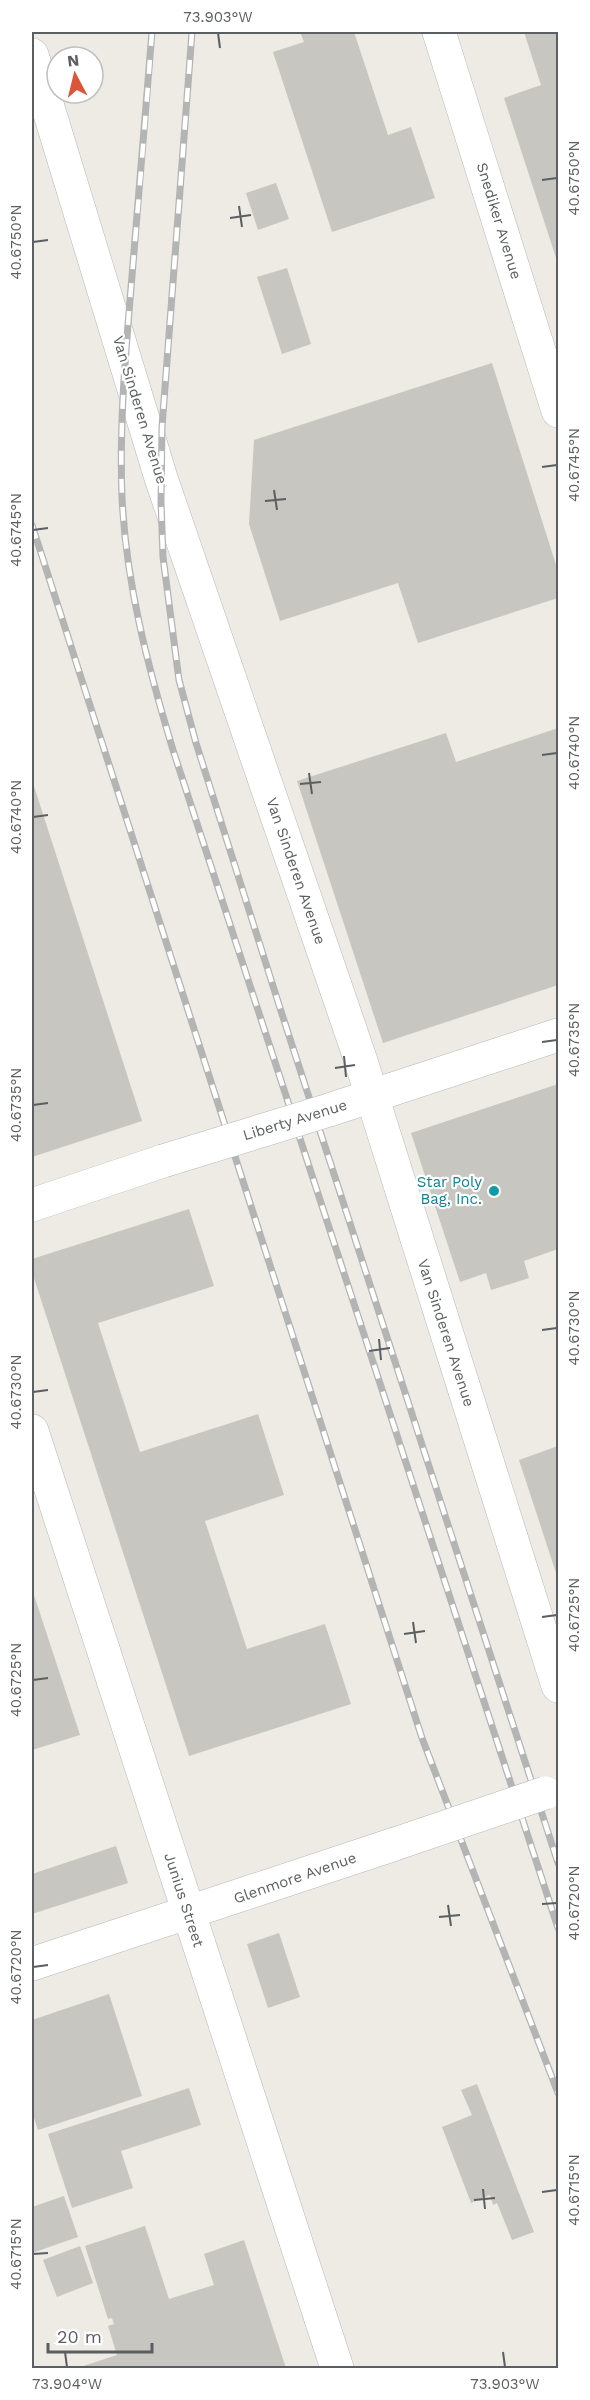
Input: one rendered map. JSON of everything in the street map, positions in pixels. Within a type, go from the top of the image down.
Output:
[{"type":"street","name":"Snediker Avenue","points":[[439,32],[558,411]]},
{"type":"street","name":"Van Sinderen Avenue","points":[[32,55],[161,478],[372,1096],[558,1686]]},
{"type":"street","name":"Liberty Avenue","points":[[32,1205],[558,1035]]},
{"type":"street","name":"Junius Street","points":[[32,1431],[337,2368]]},
{"type":"street","name":"Glenmore Avenue","points":[[32,1964],[551,1791]]},
{"type":"building","points":[[300,32],[354,32],[388,135],[411,127],[435,198],[332,232],[273,52],[304,42]]},
{"type":"building","points":[[524,32],[558,32],[558,264],[504,98],[541,85]]},
{"type":"building","points":[[276,183],[289,219],[258,230],[246,193]]},
{"type":"building","points":[[287,268],[311,344],[282,354],[257,277]]},
{"type":"building","points":[[492,363],[558,571],[558,598],[418,643],[398,583],[280,621],[249,524],[254,440]]},
{"type":"building","points":[[558,728],[558,985],[383,1043],[297,781],[446,733],[456,762]]},
{"type":"building","points":[[32,780],[142,1121],[32,1157]]},
{"type":"building","name":"Star Poly Bag, Inc.","points":[[558,1084],[558,1249],[524,1261],[529,1278],[491,1290],[486,1273],[460,1282],[411,1133]]},
{"type":"building","points":[[189,1209],[214,1286],[98,1323],[140,1452],[258,1414],[284,1495],[205,1521],[247,1649],[325,1624],[351,1704],[189,1756],[32,1272],[32,1259]]},
{"type":"building","points":[[558,1446],[558,1579],[519,1460]]},
{"type":"building","points":[[32,1589],[80,1735],[32,1750]]},
{"type":"building","points":[[116,1846],[128,1883],[32,1914],[32,1874]]},
{"type":"building","points":[[279,1933],[300,1997],[268,2008],[247,1944]]},
{"type":"building","points":[[109,1994],[142,2096],[38,2130],[32,2112],[32,2020]]},
{"type":"building","points":[[477,2084],[534,2232],[512,2240],[497,2203],[493,2205],[490,2195],[471,2203],[442,2127],[472,2115],[461,2090]]},
{"type":"building","points":[[189,2088],[201,2125],[121,2151],[133,2188],[72,2208],[48,2134]]},
{"type":"building","points":[[64,2196],[78,2237],[32,2253],[32,2207]]},
{"type":"building","points":[[145,2226],[169,2299],[214,2285],[204,2254],[244,2240],[286,2368],[77,2368],[117,2355],[108,2326],[114,2324],[112,2318],[108,2319],[85,2246]]},
{"type":"building","points":[[80,2246],[93,2283],[57,2297],[43,2260]]},
{"type":"railway","points":[[152,32],[125,358],[121,442],[124,529],[133,593],[155,688],[173,750],[558,1928]]},
{"type":"railway","points":[[192,32],[162,427],[163,557],[179,680],[196,743],[280,1008],[558,1863]]},
{"type":"railway","points":[[32,525],[422,1738],[558,2093]]},
{"type":"place","name":"Star Poly Bag, Inc.","points":[[494,1191]]}]
